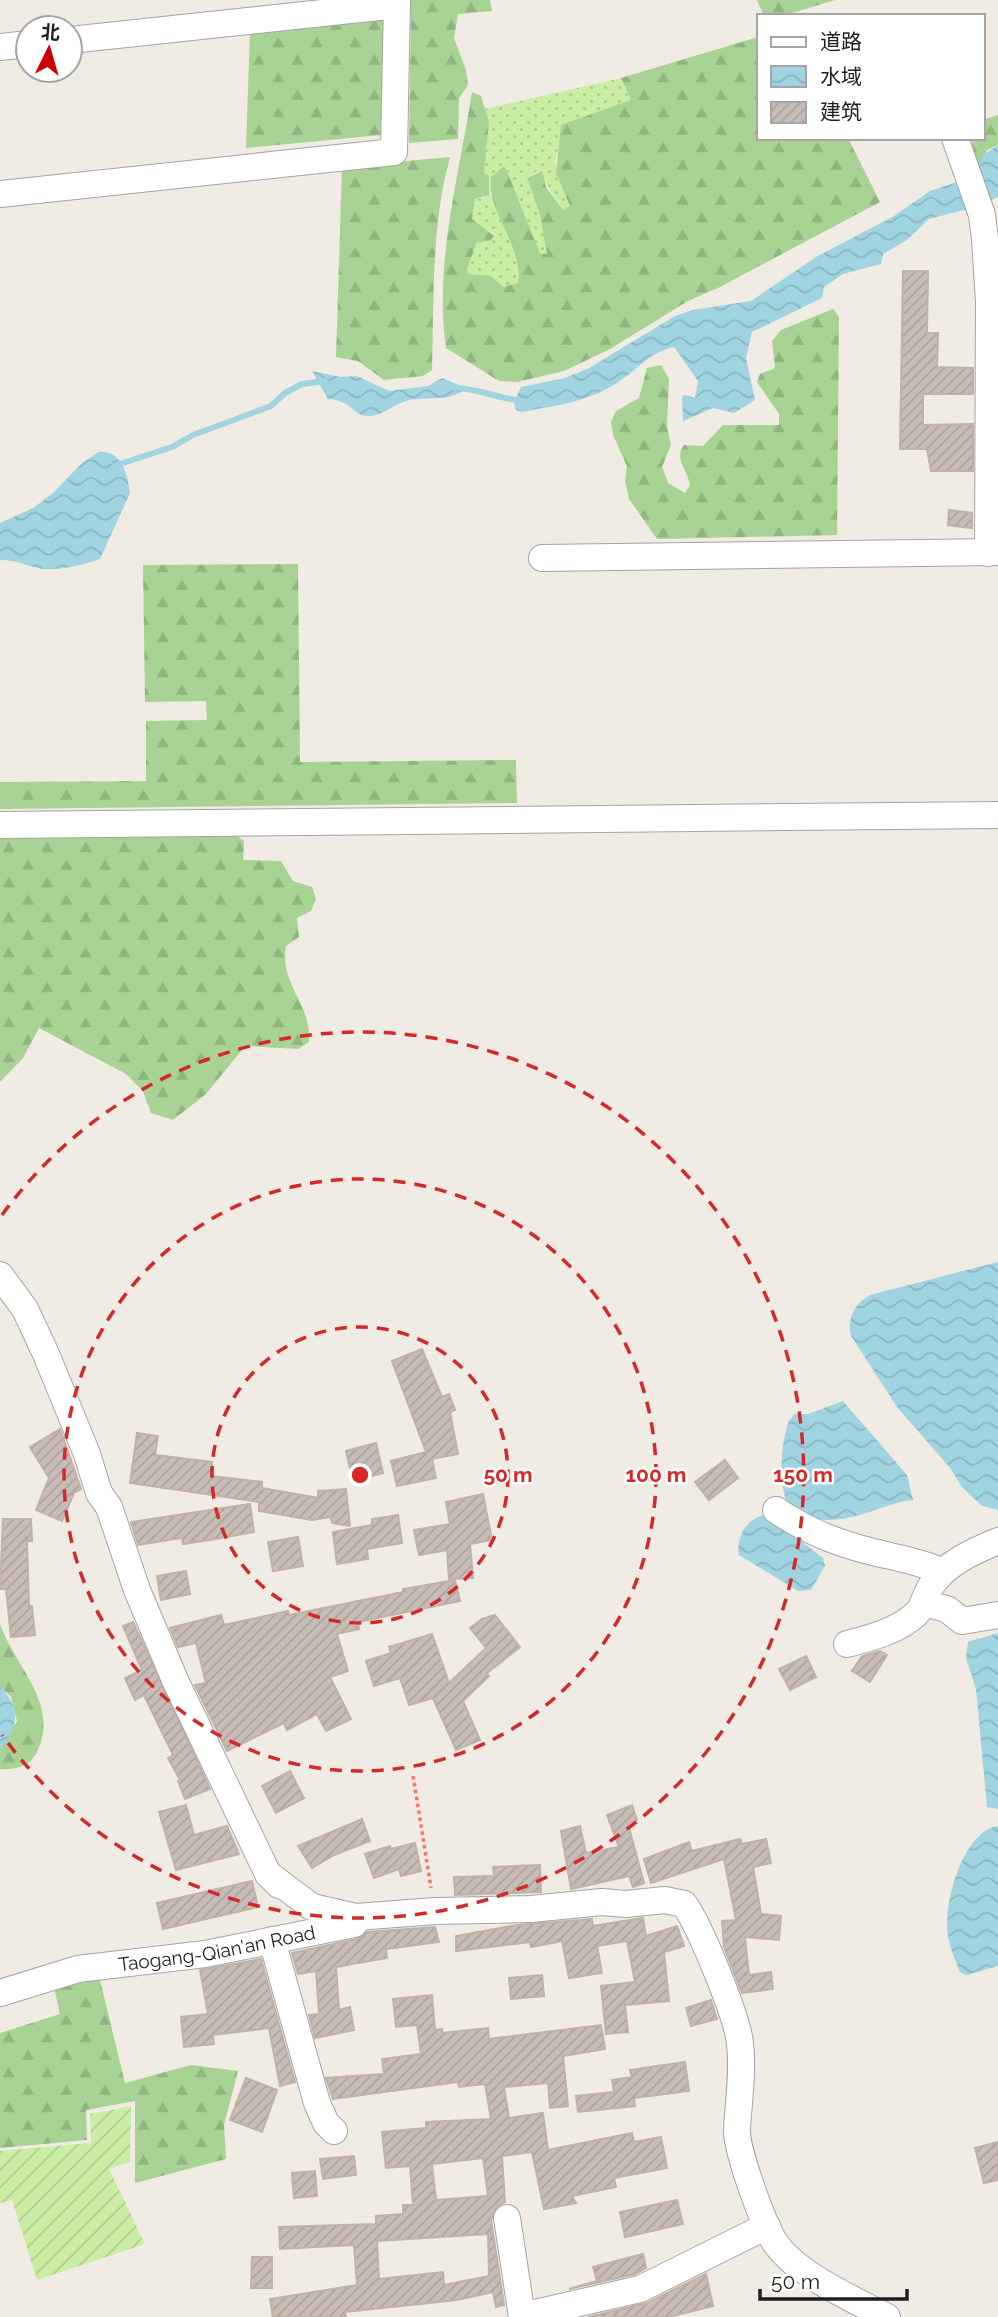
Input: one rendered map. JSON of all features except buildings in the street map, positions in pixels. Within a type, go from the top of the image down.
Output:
[{"type":"street","points":[[0,194],[394,152],[397,3],[84,38]]},
{"type":"street","points":[[542,558],[993,553],[989,302],[985,239],[982,215],[956,140]]},
{"type":"street","points":[[0,825],[998,815]]},
{"type":"street","points":[[0,1275],[25,1309],[46,1354],[87,1454],[99,1493],[109,1507],[148,1616],[268,1874],[304,1903],[334,1914],[356,1917],[435,1911],[531,1909],[583,1903],[626,1904],[665,1900],[684,1904],[700,1931],[740,2039],[743,2087],[738,2145],[766,2226],[776,2244],[794,2262],[887,2317]]},
{"type":"street","points":[[776,1510],[800,1527],[830,1541],[918,1562],[943,1572]]},
{"type":"street","points":[[847,1644],[880,1635],[910,1619],[923,1603],[931,1585],[943,1572],[967,1555],[998,1541]]},
{"type":"street","points":[[923,1603],[947,1609],[962,1621],[998,1615]]},
{"type":"street","name":"Taogang-Qian'an Road","points":[[0,1993],[78,1969],[205,1954],[435,1911]]},
{"type":"street","points":[[272,1940],[317,2103],[326,2123],[334,2131]]},
{"type":"street","points":[[507,2218],[522,2316],[640,2289],[766,2226]]},
{"type":"path","points":[[413,1776],[435,1911]]},
{"type":"green space","points":[[411,0],[490,0],[492,11],[458,14],[454,38],[466,70],[468,85],[459,98],[458,139],[409,143]]},
{"type":"green space","points":[[757,0],[835,0],[789,14],[763,14]]},
{"type":"green space","points":[[384,15],[381,135],[246,148],[250,30]]},
{"type":"green space","points":[[757,37],[757,140],[849,140],[880,202],[718,288],[688,301],[610,349],[564,371],[517,382],[499,381],[446,348],[443,316],[443,284],[450,220],[472,92],[481,96],[489,122],[484,173],[489,176],[489,195],[475,199],[472,219],[494,236],[490,241],[477,242],[467,269],[469,274],[491,276],[503,287],[518,283],[518,268],[511,242],[494,204],[491,177],[504,166],[540,253],[547,254],[540,215],[527,178],[542,171],[546,187],[563,210],[570,206],[556,173],[561,125],[631,100],[621,78]]},
{"type":"green space","points":[[621,78],[631,100],[559,144],[555,162],[571,206],[563,211],[538,171],[527,178],[540,215],[548,255],[540,253],[507,171],[490,193],[519,259],[518,284],[503,287],[482,275],[469,274],[467,269],[477,241],[490,241],[493,233],[480,227],[472,219],[475,199],[484,198],[486,191],[484,171],[488,124],[485,109]]},
{"type":"green space","points":[[998,115],[998,145],[987,150],[978,175],[971,140],[984,140],[984,119]]},
{"type":"green space","points":[[450,157],[436,236],[432,370],[423,376],[384,380],[358,361],[336,357],[342,167]]},
{"type":"green space","points":[[833,309],[839,317],[837,535],[657,539],[629,499],[625,481],[627,466],[613,435],[611,422],[616,411],[639,398],[647,368],[661,365],[669,379],[667,426],[671,445],[662,467],[668,483],[685,493],[690,485],[680,455],[684,445],[703,446],[723,425],[779,425],[779,414],[757,382],[760,374],[775,368],[772,341],[781,330]]},
{"type":"green space","points":[[298,564],[300,762],[516,760],[517,803],[0,809],[0,782],[146,781],[146,721],[207,720],[206,701],[145,702],[143,565]]},
{"type":"green space","points":[[0,833],[236,835],[244,841],[243,860],[281,861],[293,881],[312,887],[316,899],[311,911],[297,918],[299,937],[286,946],[285,959],[291,983],[306,1016],[309,1042],[298,1049],[245,1046],[206,1094],[173,1120],[151,1113],[143,1091],[126,1074],[39,1028],[23,1058],[0,1082]]},
{"type":"green space","points":[[0,1624],[33,1686],[43,1718],[43,1735],[34,1757],[26,1764],[11,1769],[0,1769],[0,1749],[17,1721],[11,1697],[0,1686]]},
{"type":"green space","points":[[99,1976],[125,2083],[191,2065],[238,2071],[224,2125],[226,2159],[135,2183],[135,2101],[86,2110],[87,2140],[0,2148],[0,2033],[60,2014],[53,1983]]},
{"type":"green space","points":[[131,2106],[130,2162],[109,2169],[145,2244],[37,2280],[12,2200],[0,2203],[0,2151],[91,2143],[90,2114]]},
{"type":"water","points":[[998,145],[998,197],[972,208],[929,219],[907,240],[883,254],[881,264],[843,274],[824,287],[822,298],[752,332],[746,358],[755,400],[734,413],[713,408],[683,421],[682,397],[684,395],[695,398],[698,381],[674,347],[656,354],[618,382],[589,397],[522,412],[516,410],[514,402],[521,387],[565,378],[589,368],[675,316],[693,310],[751,301],[816,257],[894,216],[930,191],[978,175],[982,156]]},
{"type":"water","points":[[312,371],[341,377],[357,376],[389,391],[428,386],[442,378],[461,386],[463,390],[452,396],[409,400],[373,416],[367,416],[342,402],[328,399]]},
{"type":"water","points":[[99,452],[107,452],[118,459],[125,471],[130,493],[100,559],[72,567],[50,569],[0,560],[0,523],[33,508],[53,493],[83,462]]},
{"type":"water","points":[[998,1262],[998,1510],[982,1506],[961,1486],[951,1469],[897,1407],[851,1336],[850,1323],[853,1312],[870,1295]]},
{"type":"water","points":[[843,1401],[907,1475],[913,1500],[829,1520],[813,1518],[787,1503],[782,1483],[782,1462],[789,1420],[795,1414],[808,1414]]},
{"type":"water","points":[[767,1515],[823,1558],[825,1566],[811,1590],[798,1591],[739,1555],[739,1542],[744,1529],[754,1519]]},
{"type":"water","points":[[998,1633],[998,1809],[987,1807],[976,1689],[966,1658],[968,1642]]},
{"type":"water","points":[[0,1686],[11,1701],[15,1717],[7,1741],[0,1749]]},
{"type":"water","points":[[998,1826],[998,1966],[966,1975],[960,1972],[949,1940],[947,1926],[951,1892],[957,1873],[974,1842],[985,1831]]},
{"type":"waterway","points":[[114,466],[172,447],[193,435],[271,406],[285,393],[302,384],[325,381]]},
{"type":"waterway","points":[[455,388],[523,401]]}]
